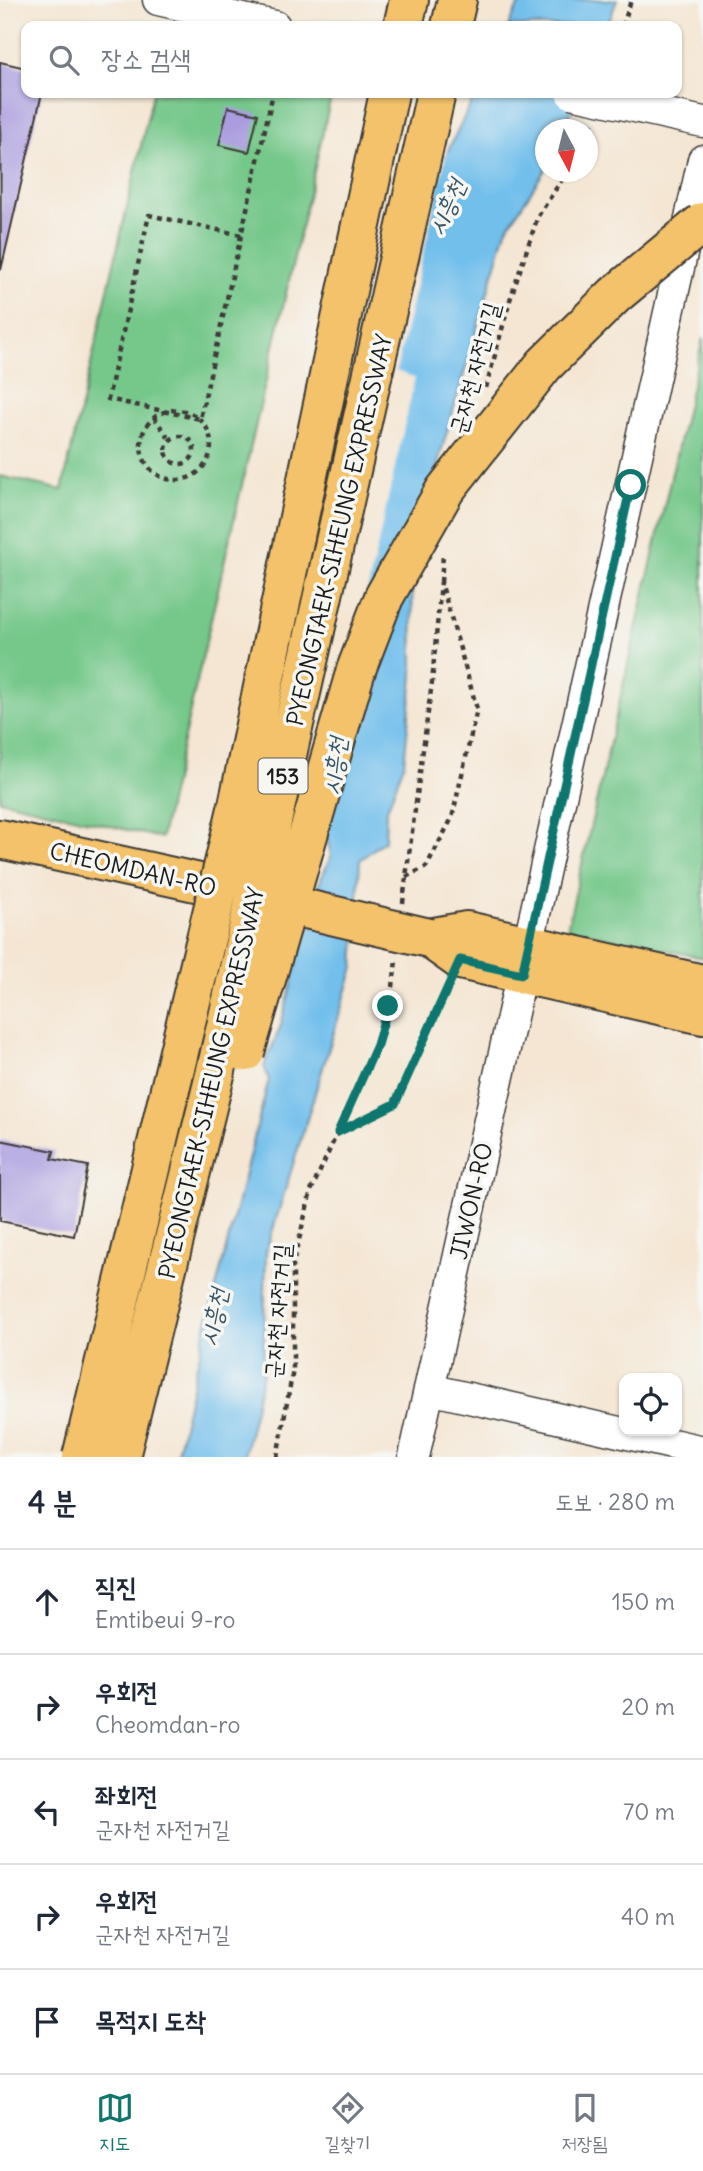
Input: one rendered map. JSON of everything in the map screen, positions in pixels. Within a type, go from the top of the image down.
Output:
[{"type":"main road","points":[[404,21],[409,0]]},
{"type":"main road","points":[[452,21],[457,0]]},
{"type":"main road","name":"PYEONGTAEK-SIHEUNG EXPRESSWAY","points":[[83,1457],[238,805],[388,98]]},
{"type":"main road","name":"PYEONGTAEK-SIHEUNG EXPRESSWAY","points":[[121,1451],[218,1061],[435,98]]},
{"type":"main road","points":[[121,1451],[236,1081],[356,670],[384,597],[446,490],[544,365],[615,295],[703,222]]},
{"type":"main road","name":"CHEOMDAN-RO","points":[[0,839],[464,946]]},
{"type":"main road","points":[[464,946],[525,959],[703,984]]},
{"type":"main road","points":[[525,959],[703,1015]]},
{"type":"street","points":[[158,0],[252,21]]},
{"type":"street","points":[[594,98],[703,122]]},
{"type":"street","name":"JIWON-RO","points":[[414,1457],[703,160]]},
{"type":"street","points":[[83,1457],[209,886]]},
{"type":"street","points":[[429,1389],[703,1451]]},
{"type":"path","points":[[625,21],[631,0]]},
{"type":"path","points":[[200,419],[272,98]]},
{"type":"path","name":"군자천 자전거길","points":[[486,391],[510,300],[538,216],[560,182]]},
{"type":"path","points":[[167,411],[108,399],[149,215],[241,235]]},
{"type":"path","points":[[167,411],[188,411],[200,419],[211,437],[208,460],[201,470],[191,477],[180,480],[158,475],[144,458],[141,447],[146,426],[154,417],[167,411]]},
{"type":"path","points":[[154,417],[170,440]]},
{"type":"path","points":[[179,436],[191,441],[194,454],[189,461],[175,464],[167,458],[166,449],[170,440],[179,436]]},
{"type":"path","points":[[402,904],[432,682],[443,547]]},
{"type":"path","points":[[406,877],[426,867],[452,818],[477,709],[441,582]]},
{"type":"path","points":[[338,1132],[395,1104],[464,946]]},
{"type":"path","name":"군자천 자전거길","points":[[277,1457],[293,1370],[293,1264],[311,1191],[377,1045],[393,986],[396,959]]},
{"type":"green space","points":[[152,98],[331,98],[161,838],[0,800],[0,476],[62,490]]},
{"type":"green space","points":[[703,338],[703,958],[567,929]]},
{"type":"water","points":[[521,0],[617,0],[609,21],[510,21]]},
{"type":"water","name":"시흥천","points":[[474,98],[577,98],[567,119],[535,119],[535,182],[537,182],[506,230],[437,466],[412,564],[413,677],[404,764],[386,812],[385,840],[360,860],[354,967],[266,1252],[263,1373],[244,1457],[176,1457],[269,1079],[264,1066],[280,1028],[293,979],[283,968],[331,856],[320,806],[399,250]]},
{"type":"pier","points":[[450,138],[396,371],[415,378],[361,619],[345,756],[335,747],[325,585],[396,248]]},
{"type":"building","points":[[0,62],[21,67],[21,98],[41,98],[1,270]]},
{"type":"building","points":[[228,107],[258,114],[249,152],[219,145]]},
{"type":"building","points":[[0,1140],[54,1151],[52,1159],[88,1166],[74,1236],[0,1221]]},
{"type":"route","points":[[388,1006],[377,1045],[338,1132],[395,1104],[460,960],[522,974],[631,485]]}]
